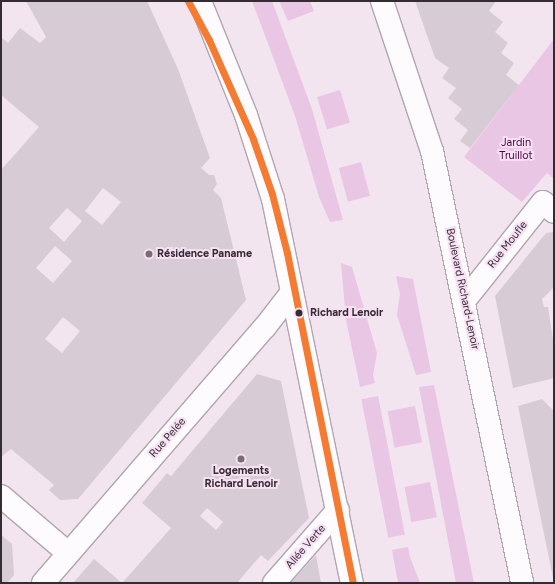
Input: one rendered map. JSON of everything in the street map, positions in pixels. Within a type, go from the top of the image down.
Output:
[{"type":"street","points":[[200,1],[225,57],[273,199],[352,583]]},
{"type":"street","name":"Boulevard Richard-Lenoir","points":[[382,1],[432,151],[465,300],[522,583]]},
{"type":"street","name":"Rue Moufle","points":[[465,300],[543,202],[554,212]]},
{"type":"street","name":"Rue Pelée","points":[[43,583],[265,327],[292,292]]},
{"type":"street","points":[[1,496],[68,553]]},
{"type":"street","name":"Allée Verte","points":[[274,583],[338,510]]},
{"type":"green space","points":[[252,1],[272,1],[312,109],[343,220],[330,222],[319,197],[295,116]]},
{"type":"green space","points":[[279,1],[310,1],[314,11],[288,21]]},
{"type":"green space","name":"Jardin Truillot","points":[[554,39],[554,179],[547,173],[522,202],[464,157]]},
{"type":"green space","points":[[340,90],[350,123],[327,130],[317,97]]},
{"type":"green space","points":[[361,162],[370,196],[348,202],[339,168]]},
{"type":"green space","points":[[341,263],[352,267],[377,353],[373,375],[375,383],[360,387],[346,320]]},
{"type":"green space","points":[[396,276],[413,279],[431,372],[416,375],[397,315],[400,294]]},
{"type":"green space","points":[[434,385],[474,583],[456,583],[419,387]]},
{"type":"green space","points":[[378,396],[405,534],[388,538],[361,399]]},
{"type":"green space","points":[[415,406],[422,442],[395,448],[388,411]]},
{"type":"green space","points":[[430,482],[437,517],[411,522],[404,487]]},
{"type":"green space","points":[[408,547],[410,557],[420,583],[398,583],[392,550]]},
{"type":"building","name":"Résidence Paname","points":[[26,1],[147,1],[178,69],[210,158],[201,168],[209,175],[214,175],[217,184],[213,190],[221,198],[246,300],[78,499],[60,500],[49,490],[54,485],[11,449],[1,457],[1,170],[39,127],[1,95],[1,37],[8,43],[20,28],[40,43],[46,37]],"holes":[[[103,188],[121,202],[102,225],[85,211]],[[67,208],[82,221],[64,242],[49,228]],[[55,246],[72,261],[53,283],[36,268]],[[63,317],[80,331],[62,353],[45,339]]]},
{"type":"building","points":[[415,1],[496,1],[489,11],[503,22],[495,32],[508,43],[501,53],[514,63],[506,75],[519,85],[470,148],[460,141],[468,130],[454,119],[462,109],[448,98],[456,88],[442,78],[449,68],[435,58]]},
{"type":"building","points":[[554,232],[554,287],[542,299],[544,307],[548,307],[554,346],[554,378],[513,388],[495,296],[546,233]]},
{"type":"building","name":"Logements Richard Lenoir","points":[[257,374],[281,381],[309,518],[268,561],[261,555],[237,583],[122,583],[171,528],[142,503],[167,473],[171,476]],"holes":[[[207,508],[223,522],[216,530],[200,516]]]},
{"type":"building","points":[[542,399],[554,411],[554,583],[518,406]]},
{"type":"building","points":[[1,535],[12,544],[14,575],[7,583],[1,583]]},
{"type":"building","points":[[316,555],[321,583],[290,583],[295,578]]},
{"type":"building","points":[[94,559],[122,583],[73,583]]},
{"type":"transit line","points":[[188,1],[209,40],[253,139],[272,194],[287,253],[353,583]]},
{"type":"place","name":"Résidence Paname","points":[[149,254]]},
{"type":"place","name":"Richard Lenoir","points":[[299,313]]},
{"type":"place","name":"Logements Richard Lenoir","points":[[241,459]]}]
